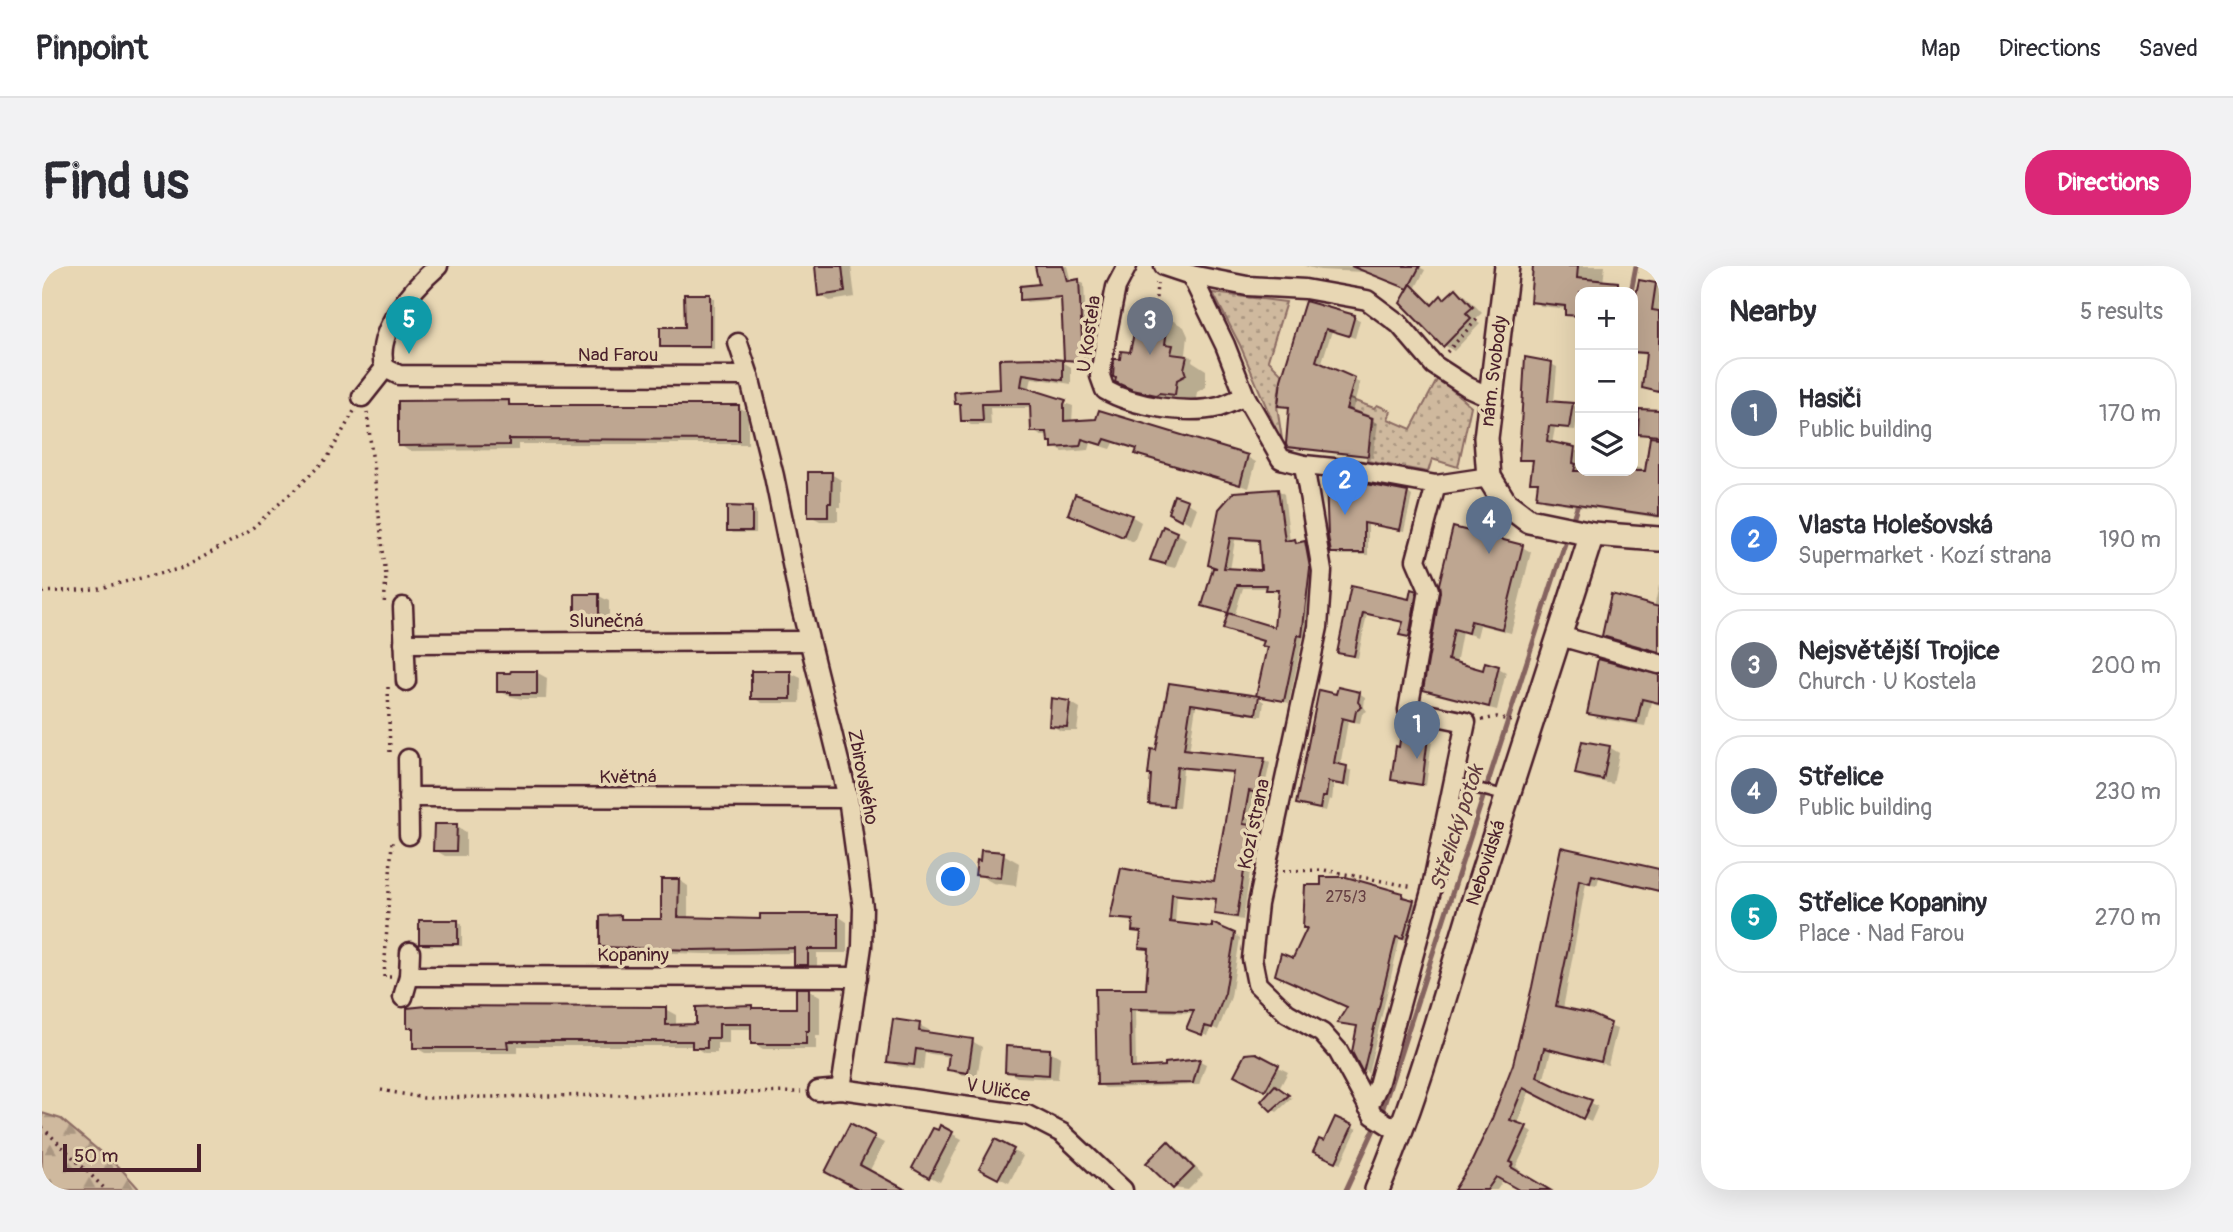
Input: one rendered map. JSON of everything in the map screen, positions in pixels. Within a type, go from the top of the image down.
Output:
[{"type":"street","points":[[362,397],[385,368],[382,349],[384,337],[402,306],[438,266]]},
{"type":"street","name":"U Kostela","points":[[1127,266],[1116,287],[1105,343],[1100,376],[1105,390],[1122,400],[1192,409],[1217,407],[1245,396]]},
{"type":"street","points":[[1164,266],[1191,275],[1247,286],[1305,289],[1367,300],[1399,324],[1434,365],[1468,387],[1490,397]]},
{"type":"street","name":"nám. Svobody","points":[[1507,266],[1486,438],[1489,477],[1505,503],[1529,521],[1576,531],[1659,539]]},
{"type":"street","points":[[1191,275],[1225,345],[1245,396],[1281,459],[1304,465],[1353,470],[1436,485],[1489,477]]},
{"type":"street","points":[[738,343],[749,376]]},
{"type":"street","name":"Nad Farou","points":[[385,368],[399,375],[749,376]]},
{"type":"street","name":"Zbirovského","points":[[749,376],[774,477],[808,641],[848,798],[863,908],[858,976],[841,1089]]},
{"type":"street","name":"Kozí strana","points":[[1304,465],[1322,571],[1322,594],[1318,627],[1253,934],[1252,959],[1257,984],[1287,1013],[1322,1034],[1338,1051],[1382,1120]]},
{"type":"street","name":"Nebovidská","points":[[1377,1190],[1382,1120],[1378,1085],[1461,784],[1466,722],[1409,710],[1429,590],[1416,560],[1436,485]]},
{"type":"street","name":"Nebovidská","points":[[1382,1120],[1508,796],[1560,636],[1576,531]]},
{"type":"street","points":[[403,607],[406,681]]},
{"type":"street","points":[[1560,636],[1659,664]]},
{"type":"street","name":"Slunečná","points":[[404,643],[808,641]]},
{"type":"street","points":[[408,759],[409,835]]},
{"type":"street","name":"Květná","points":[[408,797],[848,798]]},
{"type":"street","points":[[404,997],[409,976],[410,952]]},
{"type":"street","name":"Kopaniny","points":[[409,976],[858,976]]},
{"type":"street","name":"V Uličce","points":[[818,1091],[841,1089],[1027,1115],[1062,1133],[1123,1190]]},
{"type":"lane","points":[[1461,784],[1508,796]]},
{"type":"path","points":[[1155,312],[1157,286]]},
{"type":"path","points":[[1443,356],[1486,309]]},
{"type":"path","points":[[362,397],[366,409],[386,576]]},
{"type":"path","points":[[42,592],[95,589],[183,568],[248,532],[328,457],[362,397]]},
{"type":"path","points":[[1266,871],[1324,870],[1431,891]]},
{"type":"path","points":[[381,1090],[424,1098],[818,1091]]},
{"type":"path","points":[[42,1127],[106,1190]]},
{"type":"green space","points":[[1213,293],[1286,302],[1268,360],[1282,374],[1374,408],[1377,405],[1391,411],[1388,419],[1411,429],[1438,378],[1471,406],[1458,467],[1432,459],[1428,472],[1367,461],[1373,418],[1280,384],[1277,406],[1283,446],[1240,345]]},
{"type":"green space","points":[[42,1113],[61,1119],[123,1171],[140,1190],[42,1190]]},
{"type":"building","points":[[815,266],[842,266],[845,292],[818,296]]},
{"type":"building","points":[[1035,266],[1063,266],[1067,281],[1079,279],[1083,361],[1064,360],[1061,297],[1020,300],[1020,286],[1039,284]]},
{"type":"building","points":[[1351,266],[1420,266],[1408,289]]},
{"type":"building","points":[[1533,266],[1578,266],[1577,278],[1618,282],[1618,287],[1575,287],[1575,316],[1565,315],[1565,306],[1530,302]]},
{"type":"building","points":[[1639,280],[1656,283],[1652,310],[1659,311],[1659,392],[1642,388],[1646,353],[1638,352]]},
{"type":"building","points":[[1411,284],[1432,305],[1441,295],[1444,299],[1456,288],[1473,307],[1466,313],[1471,318],[1443,347],[1400,303]]},
{"type":"building","points":[[684,294],[710,294],[710,347],[660,347],[660,327],[685,327]]},
{"type":"building","points":[[1305,301],[1355,315],[1349,336],[1326,329],[1316,361],[1355,378],[1346,409],[1372,418],[1368,456],[1287,447],[1289,407],[1278,406],[1281,380]]},
{"type":"building","points":[[1146,311],[1163,313],[1168,323],[1165,344],[1173,345],[1171,354],[1187,356],[1184,369],[1186,375],[1177,380],[1175,395],[1156,395],[1133,390],[1115,382],[1116,378],[1113,377],[1114,359],[1120,359],[1121,351],[1130,352],[1134,333],[1138,333],[1140,321]]},
{"type":"building","points":[[1525,357],[1552,362],[1548,401],[1573,403],[1569,428],[1549,426],[1547,441],[1575,447],[1575,476],[1638,476],[1638,471],[1645,471],[1650,437],[1659,438],[1659,516],[1536,498],[1538,482],[1530,482],[1533,460],[1519,460]]},
{"type":"building","points":[[999,359],[1063,360],[1063,380],[1023,374],[1021,386],[1066,400],[1064,421],[1096,419],[1099,410],[1248,455],[1240,485],[1135,454],[1137,449],[1105,439],[1102,445],[1082,439],[1080,446],[1052,448],[1047,432],[1031,432],[1030,404],[982,404],[983,421],[961,421],[960,404],[955,404],[954,392],[1000,389]]},
{"type":"building","points":[[509,400],[509,405],[739,405],[739,440],[509,439],[509,445],[398,446],[398,401]]},
{"type":"building","points":[[1639,409],[1659,410],[1659,436],[1638,434]]},
{"type":"building","points":[[808,472],[832,472],[828,517],[808,517]]},
{"type":"building","points":[[1326,480],[1351,481],[1408,492],[1400,530],[1364,523],[1364,553],[1331,553]]},
{"type":"building","points":[[1278,489],[1285,541],[1305,541],[1310,568],[1302,636],[1298,635],[1284,701],[1256,696],[1267,647],[1261,646],[1263,641],[1223,629],[1228,613],[1202,606],[1213,568],[1217,568],[1208,565],[1219,509],[1234,492]],"holes":[[[1230,538],[1259,540],[1261,570],[1224,568]],[[1237,585],[1266,585],[1265,590],[1278,590],[1274,627],[1228,613]]]},
{"type":"building","points":[[1075,494],[1132,515],[1123,537],[1068,514]]},
{"type":"building","points":[[1174,495],[1188,500],[1181,520],[1168,513]]},
{"type":"building","points":[[727,506],[752,507],[752,531],[727,531]]},
{"type":"building","points":[[1163,526],[1177,532],[1165,564],[1150,560]]},
{"type":"building","points":[[1453,527],[1523,545],[1502,629],[1471,621],[1468,633],[1454,629],[1448,660],[1483,670],[1485,662],[1499,666],[1489,707],[1423,690],[1440,592],[1439,584]]},
{"type":"building","points":[[1351,586],[1409,599],[1411,589],[1417,591],[1409,637],[1399,635],[1403,622],[1363,613],[1354,656],[1337,653]]},
{"type":"building","points":[[575,594],[599,594],[599,615],[575,616]]},
{"type":"building","points":[[1611,594],[1659,607],[1659,652],[1602,636]]},
{"type":"building","points":[[1598,659],[1659,675],[1659,703],[1642,699],[1637,722],[1587,714]]},
{"type":"building","points":[[537,671],[537,694],[497,692],[497,673]]},
{"type":"building","points":[[751,671],[791,671],[791,699],[751,699]]},
{"type":"building","points":[[1169,683],[1259,696],[1256,714],[1191,704],[1184,749],[1265,758],[1257,793],[1249,791],[1243,824],[1251,825],[1237,917],[1214,914],[1216,899],[1172,894],[1170,922],[1212,927],[1212,923],[1235,933],[1225,993],[1212,1028],[1205,1026],[1202,1035],[1186,1029],[1194,1010],[1130,1009],[1131,1068],[1165,1066],[1165,1063],[1200,1059],[1193,1083],[1097,1085],[1095,989],[1146,989],[1149,949],[1139,948],[1141,932],[1132,931],[1133,920],[1110,918],[1121,868],[1214,881],[1225,821],[1233,772],[1177,767],[1173,806],[1149,804],[1151,749],[1156,750]]},
{"type":"building","points":[[1338,687],[1360,692],[1358,702],[1362,707],[1356,711],[1354,721],[1342,718],[1334,763],[1347,766],[1344,785],[1328,782],[1326,797],[1322,797],[1320,809],[1296,804],[1319,690],[1336,694]]},
{"type":"building","points":[[1051,698],[1070,701],[1067,727],[1049,726]]},
{"type":"building","points":[[1401,733],[1428,737],[1422,785],[1391,780],[1396,746],[1399,747]]},
{"type":"building","points":[[1582,741],[1610,746],[1603,780],[1575,774]]},
{"type":"building","points":[[434,824],[457,824],[456,851],[433,851]]},
{"type":"building","points":[[1561,847],[1659,869],[1659,891],[1592,875],[1590,883],[1579,880],[1556,1006],[1589,1013],[1611,1023],[1601,1062],[1544,1048],[1537,1077],[1592,1100],[1583,1119],[1523,1088],[1510,1120],[1527,1126],[1510,1162],[1513,1163],[1511,1167],[1550,1190],[1519,1190],[1496,1177],[1487,1190],[1454,1190],[1471,1163],[1491,1121],[1513,1064]]},
{"type":"building","points":[[981,850],[1004,852],[1001,878],[975,875]]},
{"type":"building","points":[[1321,877],[1346,877],[1403,893],[1402,897],[1414,900],[1403,939],[1396,937],[1363,1073],[1352,1052],[1357,1026],[1337,1023],[1347,1007],[1275,975],[1281,953],[1293,958],[1307,928],[1303,928],[1305,885],[1321,885]]},
{"type":"building","points":[[661,879],[679,879],[678,917],[760,919],[760,914],[838,914],[838,949],[808,949],[808,965],[794,965],[794,948],[694,950],[600,947],[600,916],[661,919]]},
{"type":"building","points":[[419,920],[458,920],[458,944],[419,944]]},
{"type":"building","points":[[796,988],[809,988],[809,1031],[806,1031],[806,1044],[751,1044],[751,1024],[719,1024],[719,1038],[707,1038],[707,1048],[692,1048],[692,1041],[507,1041],[508,1048],[413,1048],[413,1028],[407,1028],[407,1008],[427,1006],[666,1007],[666,1025],[696,1024],[696,1007],[752,1005],[752,1008],[796,1008]]},
{"type":"building","points":[[893,1019],[920,1023],[919,1031],[973,1039],[968,1073],[947,1070],[949,1054],[916,1049],[914,1065],[887,1062]]},
{"type":"building","points":[[1006,1046],[1050,1049],[1049,1075],[1005,1072]]},
{"type":"building","points":[[1256,1053],[1279,1065],[1265,1091],[1234,1075],[1245,1054]]},
{"type":"building","points":[[1275,1085],[1289,1095],[1271,1111],[1261,1101]]},
{"type":"building","points":[[1335,1117],[1353,1125],[1336,1162],[1313,1152],[1319,1139],[1324,1141]]},
{"type":"building","points":[[850,1123],[875,1136],[860,1165],[906,1190],[860,1190],[825,1172]]},
{"type":"building","points":[[940,1125],[953,1132],[929,1178],[912,1168],[933,1128],[938,1130]]},
{"type":"building","points":[[995,1139],[1014,1149],[998,1179],[979,1169]]},
{"type":"building","points":[[1168,1141],[1194,1168],[1173,1189],[1146,1163]]},
{"type":"waterway","name":"Střelický potok","points":[[1632,287],[1636,266]]},
{"type":"waterway","name":"Střelický potok","points":[[1571,525],[1580,497]]},
{"type":"waterway","name":"Střelický potok","points":[[1381,1114],[1568,534]]},
{"type":"waterway","name":"Střelický potok","points":[[1346,1190],[1377,1123]]},
{"type":"place","name":"Střelice Kopaniny","points":[[409,354]]},
{"type":"place","name":"Nejsvětější Trojice","points":[[1150,355]]},
{"type":"place","name":"Vlasta Holešovská","points":[[1345,515]]},
{"type":"place","name":"Střelice","points":[[1489,554]]},
{"type":"place","name":"Hasiči","points":[[1417,759]]}]
